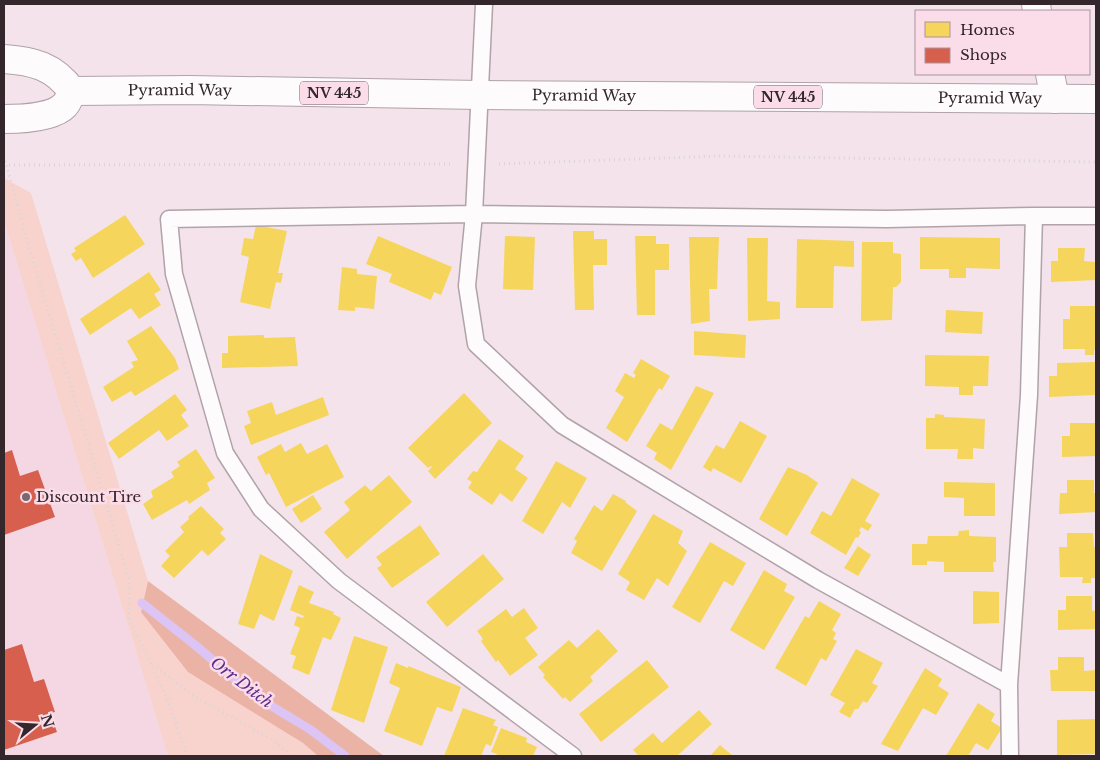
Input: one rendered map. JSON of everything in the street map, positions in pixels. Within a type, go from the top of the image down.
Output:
[{"type":"main road","points":[[4,59],[19,60],[45,66],[64,80],[72,91],[65,105],[52,113],[24,119],[4,119]]},
{"type":"main road","name":"Pyramid Way","points":[[72,91],[189,90],[479,95],[1052,86],[1096,99]]},
{"type":"lane","points":[[484,4],[474,214],[467,286],[476,344],[562,425],[818,580],[1009,684]]},
{"type":"lane","points":[[574,756],[339,581],[261,509],[225,453],[174,274],[169,219],[474,214],[887,219],[1096,216]]},
{"type":"lane","points":[[1010,756],[1009,684],[1029,395],[1034,216]]},
{"type":"path","points":[[4,156],[30,251],[129,579],[129,619],[168,700],[187,756]]},
{"type":"path","points":[[4,164],[519,164],[720,156],[1096,162]]},
{"type":"path","points":[[150,662],[192,696],[272,740],[292,756]]},
{"type":"shaded area","points":[[4,178],[31,193],[148,581],[141,612],[318,756],[168,756],[4,221]]},
{"type":"shaded area","points":[[4,221],[168,756],[4,756]]},
{"type":"shaded area","points":[[148,581],[384,756],[318,756],[303,743],[188,672],[141,612]]},
{"type":"building: Homes","points":[[125,215],[145,244],[93,278],[81,258],[76,261],[71,254],[76,251],[74,248]]},
{"type":"building: Homes","points":[[256,225],[287,231],[278,273],[283,273],[281,283],[276,282],[270,309],[240,302],[249,257],[241,255],[244,238],[253,239]]},
{"type":"building: Homes","points":[[573,231],[594,231],[594,239],[607,239],[607,265],[593,265],[594,310],[575,310]]},
{"type":"building: Homes","points":[[378,236],[452,267],[441,295],[434,292],[431,300],[389,282],[392,274],[366,264]]},
{"type":"building: Homes","points":[[505,236],[535,237],[533,290],[503,289]]},
{"type":"building: Homes","points":[[635,236],[656,236],[656,244],[669,244],[669,270],[655,270],[655,315],[637,315]]},
{"type":"building: Homes","points":[[689,237],[719,237],[717,289],[709,289],[710,321],[691,324]]},
{"type":"building: Homes","points":[[920,237],[1000,238],[1000,269],[966,268],[966,278],[949,278],[949,269],[920,269]]},
{"type":"building: Homes","points":[[747,238],[768,238],[767,301],[780,302],[780,319],[748,321]]},
{"type":"building: Homes","points":[[797,239],[854,241],[854,267],[834,266],[833,308],[796,308]]},
{"type":"building: Homes","points":[[862,242],[893,242],[893,253],[901,254],[901,282],[896,287],[893,287],[892,320],[861,321]]},
{"type":"building: Homes","points":[[1058,248],[1085,248],[1084,261],[1096,262],[1096,280],[1051,282],[1051,261],[1058,261]]},
{"type":"building: Homes","points":[[342,267],[357,269],[357,274],[377,276],[374,309],[355,307],[355,311],[338,310]]},
{"type":"building: Homes","points":[[149,272],[161,290],[154,294],[161,305],[139,319],[131,308],[90,335],[80,319]]},
{"type":"building: Homes","points":[[1070,306],[1096,306],[1096,350],[1094,350],[1094,355],[1085,355],[1085,349],[1063,349],[1063,319],[1070,319]]},
{"type":"building: Homes","points":[[946,310],[983,312],[982,334],[945,332]]},
{"type":"building: Homes","points":[[151,326],[175,358],[179,369],[135,396],[131,391],[112,402],[103,387],[134,367],[131,362],[138,360],[127,341]]},
{"type":"building: Homes","points":[[694,331],[746,335],[745,358],[694,355]]},
{"type":"building: Homes","points":[[264,335],[264,338],[295,337],[298,366],[222,368],[222,353],[228,353],[228,336]]},
{"type":"building: Homes","points":[[925,355],[989,356],[988,386],[973,386],[973,395],[959,395],[959,387],[925,386]]},
{"type":"building: Homes","points":[[641,359],[670,376],[662,390],[659,388],[627,442],[606,428],[624,397],[615,391],[625,373],[634,378],[636,375],[633,373]]},
{"type":"building: Homes","points":[[1096,362],[1096,395],[1049,397],[1049,376],[1057,376],[1057,363]]},
{"type":"building: Homes","points":[[696,386],[714,393],[671,470],[654,459],[657,453],[646,446],[660,423],[672,430]]},
{"type":"building: Homes","points":[[464,393],[492,423],[435,479],[428,471],[432,467],[428,468],[408,448]]},
{"type":"building: Homes","points":[[175,394],[187,410],[181,415],[189,426],[167,441],[159,430],[119,459],[108,443]]},
{"type":"building: Homes","points":[[323,397],[329,415],[251,445],[244,426],[251,423],[247,411],[272,402],[276,415]]},
{"type":"building: Homes","points":[[935,414],[944,415],[944,417],[985,419],[984,449],[973,448],[973,459],[957,459],[958,449],[926,449],[926,418],[935,418]]},
{"type":"building: Homes","points":[[740,421],[767,436],[741,483],[713,468],[711,472],[703,467],[716,445],[724,449]]},
{"type":"building: Homes","points":[[1070,423],[1096,423],[1096,456],[1062,457],[1062,436],[1070,436]]},
{"type":"building: Homes","points":[[499,439],[524,456],[515,469],[528,478],[512,502],[500,493],[492,505],[468,488],[472,482],[467,479],[473,471],[477,472]]},
{"type":"building: Homes","points":[[301,443],[307,454],[327,444],[344,477],[286,507],[269,473],[266,475],[257,457],[281,444],[285,452]]},
{"type":"building: Homes","points":[[196,449],[215,478],[207,483],[210,490],[189,504],[187,500],[152,520],[143,504],[153,497],[151,491],[174,477],[171,472],[180,466],[177,462]]},
{"type":"building: Homes","points":[[556,461],[587,478],[570,508],[562,502],[543,534],[522,521]]},
{"type":"building: Homes","points":[[788,467],[807,475],[818,483],[787,536],[759,519]]},
{"type":"building: Homes","points":[[389,475],[412,502],[347,559],[324,532],[350,510],[344,502],[365,485],[371,491]]},
{"type":"building: Homes","points":[[852,478],[880,494],[865,521],[872,525],[868,531],[861,527],[858,538],[856,537],[846,555],[810,533],[822,511],[831,516]]},
{"type":"building: Homes","points":[[1067,480],[1094,480],[1096,512],[1059,514],[1060,493],[1067,493]]},
{"type":"building: Homes","points":[[944,482],[995,483],[995,516],[964,516],[964,498],[944,497]]},
{"type":"building: Homes","points":[[613,494],[626,501],[637,511],[602,571],[571,553],[577,541],[574,539],[594,505],[602,511]]},
{"type":"building: Homes","points":[[313,495],[322,509],[301,523],[292,509]]},
{"type":"building: Homes","points":[[201,506],[224,529],[220,533],[226,539],[208,556],[202,550],[174,578],[161,566],[170,556],[165,551],[184,532],[180,527],[189,519],[188,517]]},
{"type":"building: Homes","points":[[653,514],[683,531],[678,543],[687,551],[668,586],[657,578],[644,600],[626,590],[630,582],[618,574]]},
{"type":"building: Homes","points":[[420,525],[440,554],[392,588],[377,568],[382,565],[376,557]]},
{"type":"building: Homes","points":[[969,530],[969,536],[996,537],[996,562],[993,562],[994,572],[944,572],[944,562],[927,561],[927,565],[912,565],[912,544],[927,544],[928,536],[958,536],[959,531]]},
{"type":"building: Homes","points":[[1067,533],[1093,533],[1094,547],[1096,547],[1096,578],[1091,578],[1091,583],[1082,583],[1083,577],[1060,577],[1059,547],[1067,547]]},
{"type":"building: Homes","points":[[710,542],[746,563],[733,586],[724,581],[700,623],[672,607]]},
{"type":"building: Homes","points":[[858,546],[871,555],[858,576],[844,568]]},
{"type":"building: Homes","points":[[260,554],[293,571],[274,621],[260,614],[254,629],[238,624]]},
{"type":"building: Homes","points":[[483,554],[504,579],[447,627],[426,602]]},
{"type":"building: Homes","points":[[764,570],[787,584],[784,591],[795,597],[764,650],[730,630]]},
{"type":"building: Homes","points":[[299,585],[314,592],[309,603],[334,612],[333,614],[341,618],[331,640],[323,637],[309,675],[292,668],[296,656],[290,654],[300,628],[294,625],[297,616],[303,618],[304,616],[290,610]]},
{"type":"building: Homes","points":[[973,591],[999,592],[999,623],[973,624]]},
{"type":"building: Homes","points":[[1066,596],[1092,596],[1092,611],[1096,610],[1096,629],[1058,630],[1058,610],[1066,610]]},
{"type":"building: Homes","points":[[819,601],[841,614],[832,630],[836,633],[833,639],[837,641],[826,661],[821,658],[806,686],[775,668],[805,616],[809,618]]},
{"type":"building: Homes","points":[[524,608],[538,628],[525,638],[538,655],[510,676],[498,660],[496,662],[481,641],[483,639],[477,631],[506,609],[512,617]]},
{"type":"building: Homes","points":[[598,629],[618,651],[590,677],[593,681],[570,702],[565,697],[563,699],[543,677],[545,675],[538,667],[569,640],[577,648]]},
{"type":"building: Homes","points":[[354,636],[388,647],[364,723],[331,710]]},
{"type":"building: Homes","points":[[856,649],[883,663],[872,683],[878,686],[867,703],[863,701],[850,718],[839,712],[845,703],[830,695]]},
{"type":"building: Homes","points":[[1058,657],[1084,657],[1084,671],[1096,670],[1096,691],[1051,691],[1050,670],[1058,670]]},
{"type":"building: Homes","points":[[647,660],[669,687],[601,742],[579,714]]},
{"type":"building: Homes","points":[[396,663],[461,687],[452,712],[437,707],[422,746],[384,731],[400,688],[389,683]]},
{"type":"building: Homes","points":[[925,668],[942,679],[938,686],[949,693],[936,715],[923,708],[898,751],[881,744]]},
{"type":"building: Homes","points":[[978,703],[995,714],[991,721],[1002,728],[988,750],[976,743],[968,756],[946,756]]},
{"type":"building: Homes","points":[[463,708],[496,720],[493,725],[498,727],[491,746],[486,744],[481,756],[444,756]]},
{"type":"building: Homes","points":[[699,710],[712,724],[677,756],[639,756],[633,750],[653,733],[662,743]]},
{"type":"building: Homes","points":[[1096,719],[1096,754],[1057,755],[1057,720]]},
{"type":"building: Homes","points":[[501,728],[527,738],[526,742],[537,747],[533,756],[496,756],[497,754],[491,752]]},
{"type":"building: Homes","points":[[720,745],[733,756],[710,756]]},
{"type":"building: Shops","name":"Discount Tire","points":[[12,450],[20,476],[38,470],[55,517],[4,535],[4,453]]},
{"type":"building: Shops","points":[[22,644],[34,682],[44,679],[55,712],[50,713],[57,732],[4,750],[4,650]]},
{"type":"waterway","name":"Orr Ditch","points":[[142,603],[255,696],[311,730],[345,756]]},
{"type":"place","name":"Discount Tire","points":[[26,497]]}]
